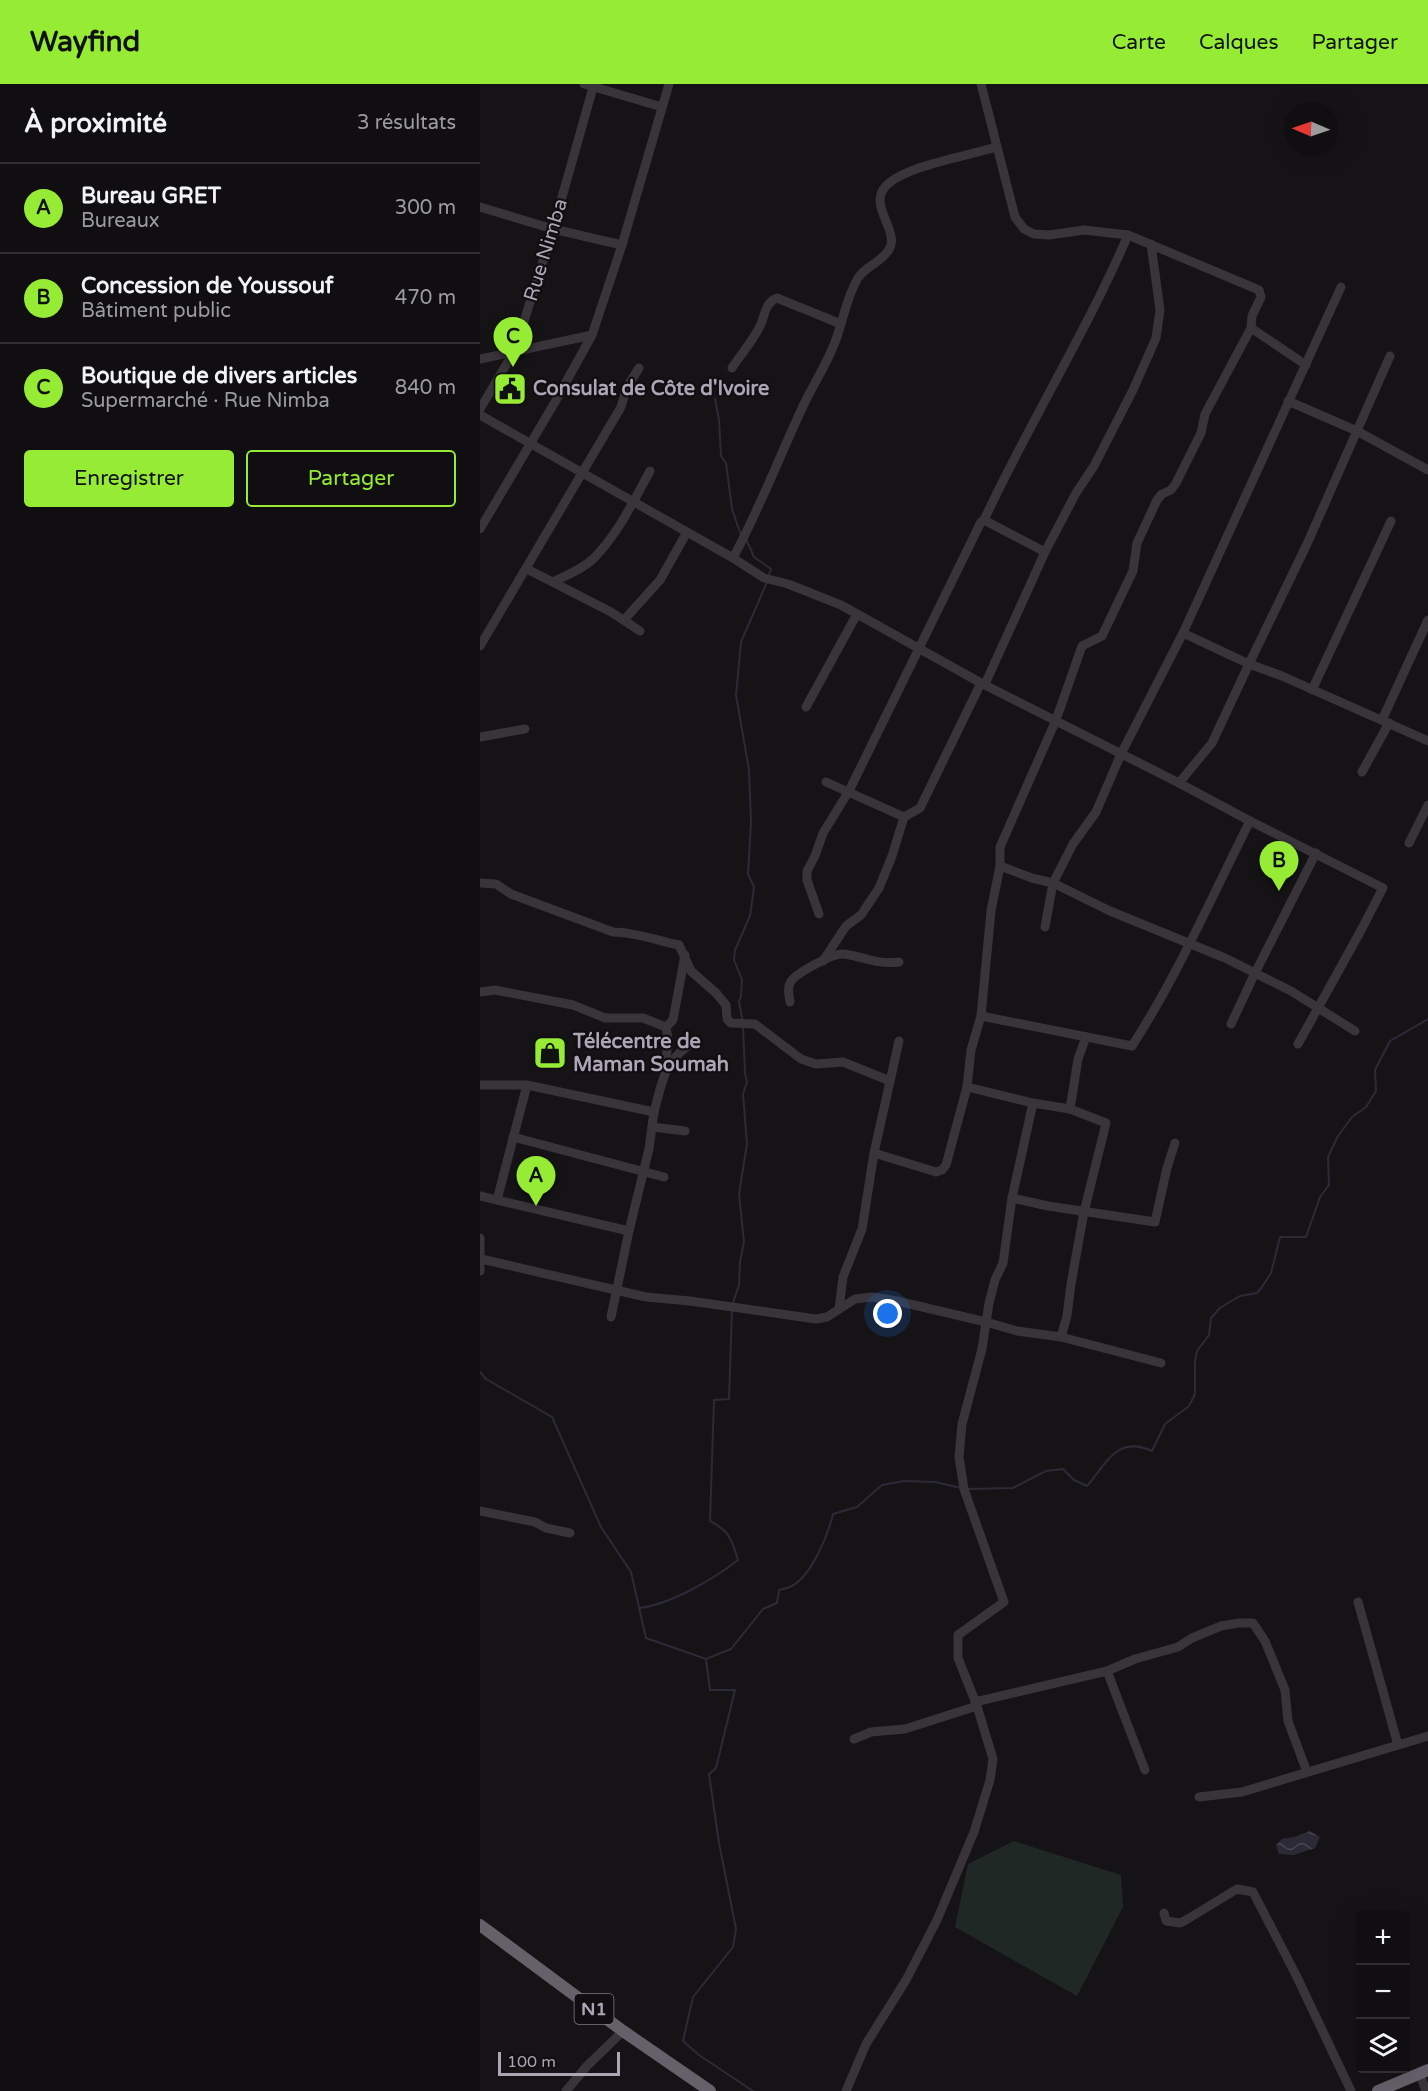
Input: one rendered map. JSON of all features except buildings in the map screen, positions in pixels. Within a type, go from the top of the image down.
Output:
[{"type":"highway","name":"N1","points":[[480,1925],[710,2091]]},
{"type":"highway","points":[[1378,2091],[1424,2072]]},
{"type":"street","points":[[480,529],[592,335],[622,245],[669,84]]},
{"type":"street","points":[[874,1153],[936,1172],[942,1170],[946,1165],[967,1086],[971,1050],[981,1016],[991,911],[1000,866],[1000,847],[1056,720],[1082,646],[1102,636],[1133,571],[1137,543],[1157,500],[1162,494],[1171,490],[1176,483],[1201,433],[1205,414],[1251,328],[1252,316],[1261,297],[1259,290],[1128,235],[1084,230],[1049,235],[1034,234],[1024,229],[1015,217],[981,84]]},
{"type":"street","points":[[590,85],[662,107]]},
{"type":"street","name":"Rue Nimba","points":[[480,409],[515,350],[553,229],[590,85]]},
{"type":"street","points":[[733,558],[833,347],[851,290],[865,269],[890,250],[892,241],[879,204],[885,187],[896,178],[914,170],[996,147]]},
{"type":"street","points":[[480,207],[553,229],[622,245]]},
{"type":"street","points":[[819,914],[807,879],[807,871],[823,833],[849,791],[917,649],[984,520],[1011,462],[1092,313],[1128,235]]},
{"type":"street","points":[[823,961],[846,926],[861,915],[879,888],[904,817],[920,808],[1045,552],[1076,493],[1094,466],[1133,390],[1156,338],[1160,310],[1151,244]]},
{"type":"street","points":[[1045,927],[1053,883],[1073,844],[1096,812],[1121,754],[1183,633],[1341,287]]},
{"type":"street","points":[[732,368],[760,327],[768,304],[773,299],[777,298],[841,324]]},
{"type":"street","points":[[1251,328],[1306,365]]},
{"type":"street","points":[[480,359],[592,335]]},
{"type":"street","points":[[1179,783],[1212,743],[1307,544],[1390,356]]},
{"type":"street","points":[[480,646],[583,474],[621,407],[627,387],[639,368]]},
{"type":"street","points":[[1288,400],[1357,431],[1428,470]]},
{"type":"street","points":[[480,416],[768,579],[788,584],[841,605],[917,649],[1383,888],[1298,1044]]},
{"type":"street","points":[[553,582],[593,559],[610,538],[650,471]]},
{"type":"street","points":[[984,520],[1045,552]]},
{"type":"street","points":[[1312,690],[1391,521]]},
{"type":"street","points":[[624,620],[660,580],[687,532]]},
{"type":"street","points":[[527,568],[624,620],[640,631]]},
{"type":"street","points":[[806,707],[857,615]]},
{"type":"street","points":[[1362,772],[1386,722],[1428,620]]},
{"type":"street","points":[[1183,633],[1428,741]]},
{"type":"street","points":[[480,736],[525,729]]},
{"type":"street","points":[[826,782],[904,817]]},
{"type":"street","points":[[1409,843],[1428,805]]},
{"type":"street","points":[[981,1016],[1132,1046],[1152,1015],[1250,821]]},
{"type":"street","points":[[1231,1024],[1316,853]]},
{"type":"street","points":[[1000,866],[1053,883],[1110,911],[1189,942],[1291,991],[1355,1030]]},
{"type":"street","points":[[480,883],[496,884],[512,894],[613,932],[631,932],[652,940],[679,945],[691,971],[726,1005],[728,1019],[731,1023],[755,1024],[801,1059],[816,1065],[843,1062],[890,1081]]},
{"type":"street","points":[[790,1002],[788,987],[792,980],[823,961],[841,954],[886,964],[899,962]]},
{"type":"street","points":[[666,1027],[674,1020],[685,955]]},
{"type":"street","points":[[480,992],[495,990],[573,1005],[605,1018],[643,1018],[666,1027]]},
{"type":"street","points":[[612,1317],[629,1231],[644,1172],[654,1112],[665,1072],[668,1039],[666,1027]]},
{"type":"street","points":[[1070,1109],[1078,1059],[1086,1037]]},
{"type":"street","points":[[665,1072],[680,1050],[696,1041]]},
{"type":"street","points":[[840,1309],[843,1277],[862,1229],[874,1153],[899,1041]]},
{"type":"street","points":[[480,1085],[527,1085],[654,1112]]},
{"type":"street","points":[[497,1200],[527,1085]]},
{"type":"street","points":[[967,1086],[1033,1103],[1070,1109],[1106,1123],[1084,1212],[1067,1316],[1061,1337]]},
{"type":"street","points":[[846,2091],[866,2044],[906,1980],[937,1920],[974,1832],[990,1780],[993,1759],[976,1704],[958,1658],[958,1635],[1004,1602],[964,1489],[959,1457],[962,1424],[982,1349],[995,1280],[1003,1263],[1012,1198],[1033,1103]]},
{"type":"street","points":[[652,1127],[685,1131]]},
{"type":"street","points":[[513,1137],[664,1178]]},
{"type":"street","points":[[1012,1198],[1084,1212],[1155,1222],[1175,1143]]},
{"type":"street","points":[[480,1196],[629,1231]]},
{"type":"street","points":[[480,1238],[480,1271]]},
{"type":"street","points":[[481,1259],[646,1297],[816,1319],[827,1317],[855,1299],[872,1297],[1017,1331],[1061,1337],[1161,1363]]},
{"type":"street","points":[[480,1510],[570,1533]]},
{"type":"street","points":[[1358,1602],[1398,1745]]},
{"type":"street","points":[[854,1739],[872,1732],[905,1729],[976,1704],[1107,1671],[1135,1659],[1178,1647],[1192,1638],[1221,1626],[1253,1623],[1265,1641],[1285,1690],[1288,1721],[1307,1772]]},
{"type":"street","points":[[1107,1671],[1145,1770]]},
{"type":"street","points":[[1199,1797],[1242,1792],[1428,1736]]},
{"type":"street","points":[[1164,1912],[1166,1921],[1180,1923],[1237,1889],[1253,1892],[1296,1975],[1351,2091]]},
{"type":"street","points":[[566,2091],[587,2066],[624,2031]]},
{"type":"street","points":[[1424,2072],[1426,2091]]},
{"type":"shaded area","points":[[1014,1841],[1121,1875],[1123,1907],[1077,1996],[955,1927],[968,1864]]},
{"type":"water","points":[[1310,1831],[1320,1837],[1315,1848],[1294,1855],[1279,1854],[1276,1845],[1282,1839]]},
{"type":"waterway","points":[[715,399],[721,456],[726,463],[732,509],[741,535]]},
{"type":"waterway","points":[[746,539],[754,557],[771,569],[768,577]]},
{"type":"waterway","points":[[743,1022],[739,1002],[742,980],[734,960],[735,950],[750,916],[754,887],[748,874],[751,823],[749,770],[736,695],[741,642],[767,582]]},
{"type":"waterway","points":[[967,1489],[1013,1488],[1046,1471],[1063,1469],[1074,1480],[1087,1486],[1107,1461],[1121,1449],[1130,1446],[1152,1451],[1165,1424],[1189,1406],[1195,1394],[1197,1351],[1209,1335],[1211,1318],[1220,1308],[1240,1296],[1257,1293],[1271,1273],[1280,1237],[1306,1237],[1320,1197],[1329,1185],[1328,1157],[1338,1136],[1352,1117],[1366,1107],[1376,1091],[1375,1070],[1390,1041],[1428,1019]]},
{"type":"waterway","points":[[733,1303],[739,1285],[744,1242],[739,1194],[747,1144],[743,1094],[747,1082],[743,1027]]},
{"type":"waterway","points":[[639,1608],[677,1597],[717,1575],[738,1560],[729,1536],[722,1528],[710,1521],[714,1400],[729,1399],[732,1308]]},
{"type":"waterway","points":[[480,1372],[486,1379],[552,1417],[601,1527],[631,1572],[646,1638],[706,1659],[710,1690],[735,1690],[716,1768],[709,1774],[719,1843],[736,1929],[733,1947],[693,1997],[683,2041],[699,2055],[753,2091]]},
{"type":"waterway","points":[[706,1659],[731,1649],[763,1609],[777,1603],[779,1590],[799,1581],[812,1564],[823,1543],[833,1514],[857,1507],[882,1485],[904,1481],[935,1482],[961,1488]]},
{"type":"place","name":"Boutique de divers articles","points":[[513,367]]},
{"type":"place","name":"Consulat de Côte d'Ivoire","points":[[510,389]]},
{"type":"place","name":"Concession de Youssouf","points":[[1279,891]]},
{"type":"place","name":"Télécentre de Maman Soumah","points":[[550,1053]]},
{"type":"place","name":"Bureau GRET","points":[[536,1206]]}]
